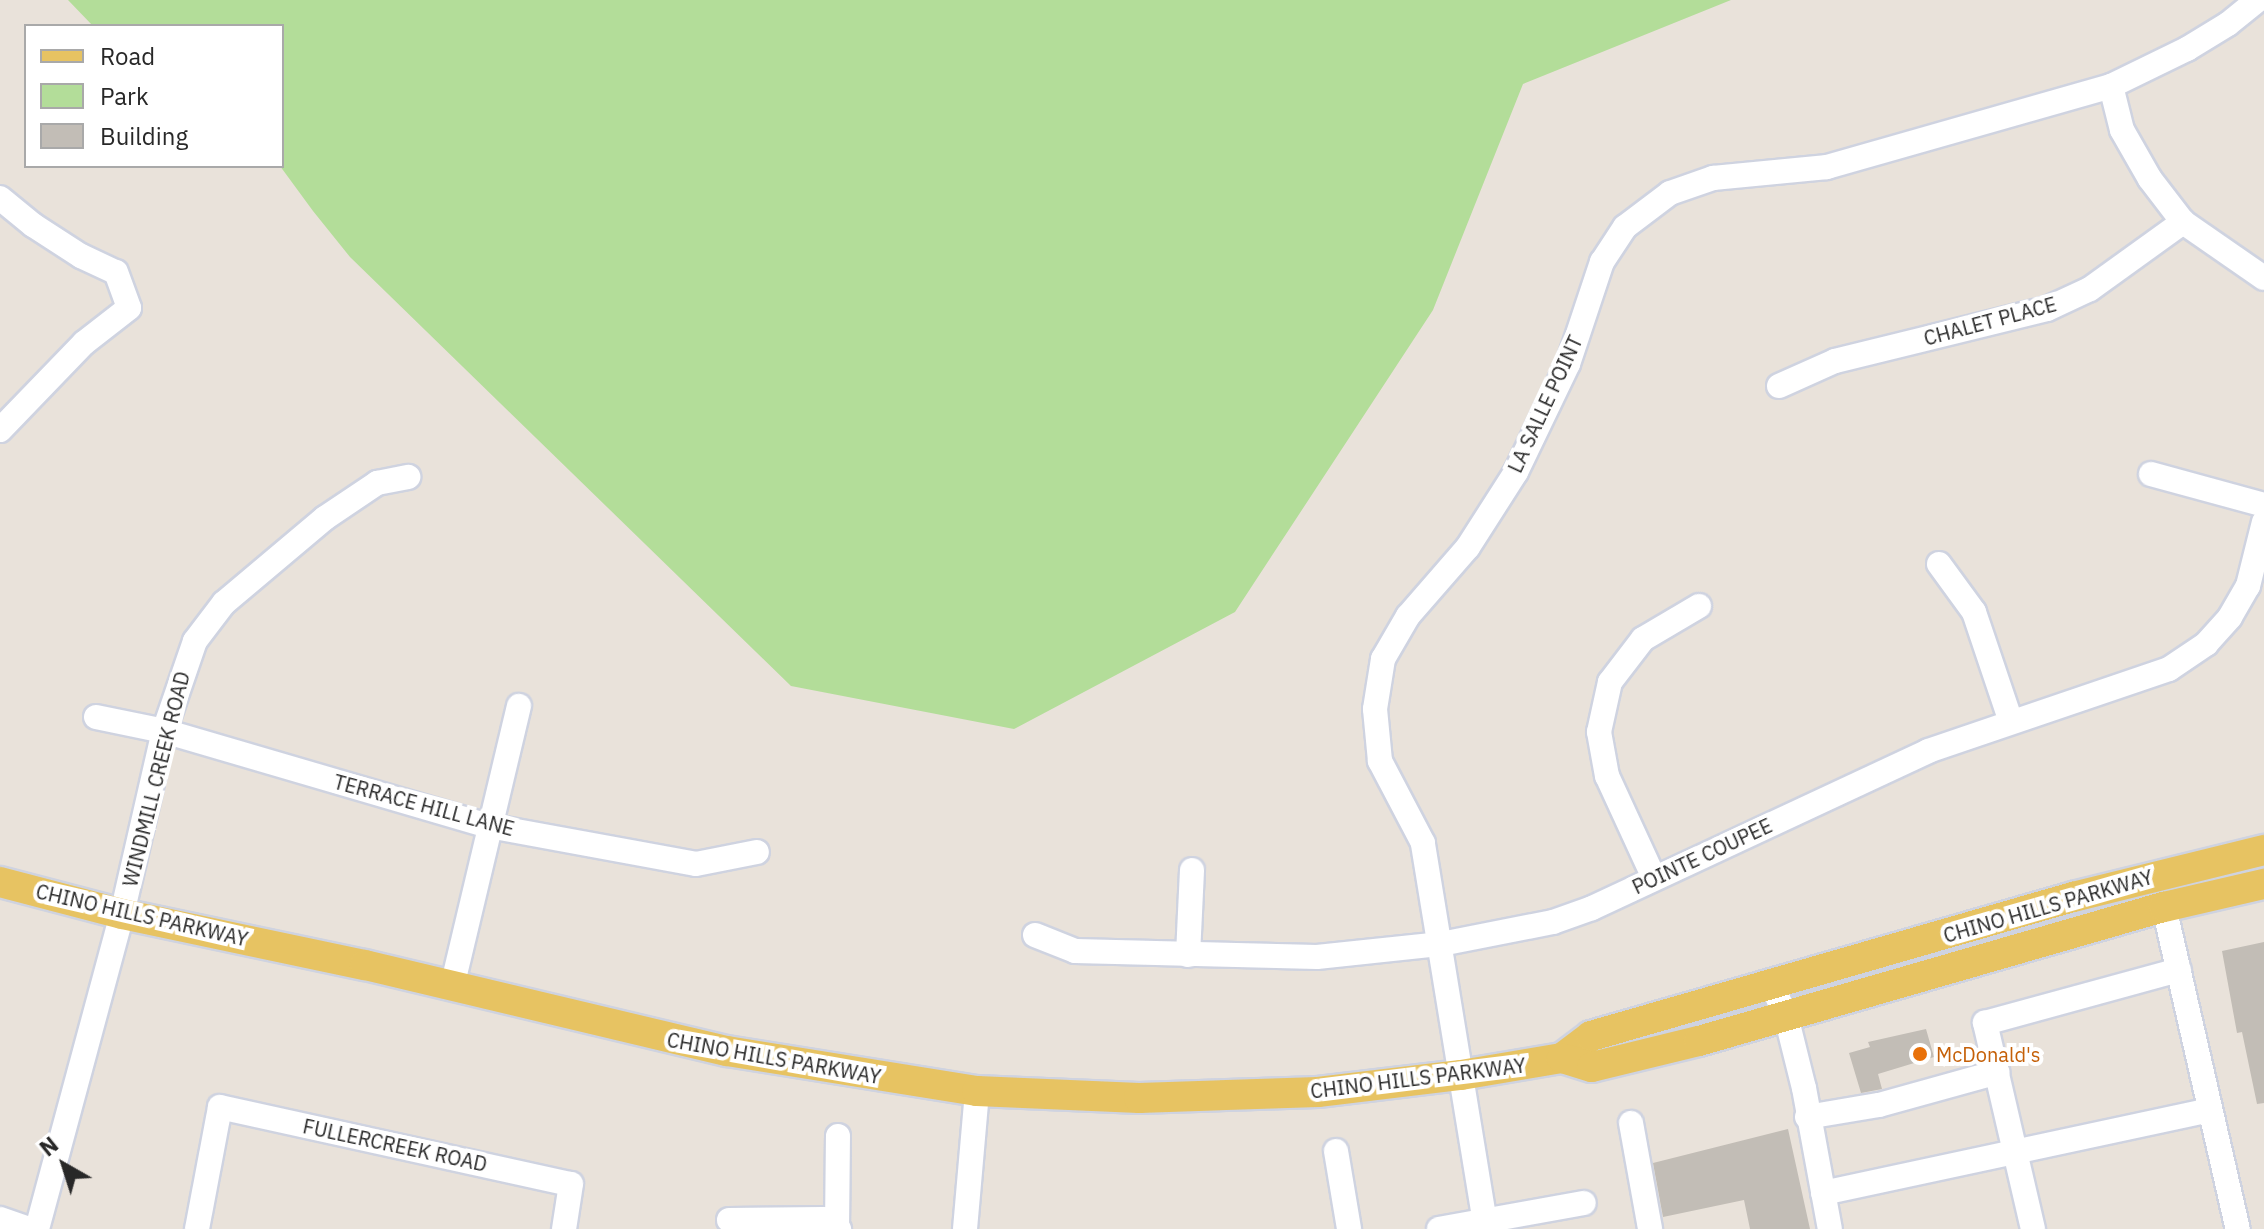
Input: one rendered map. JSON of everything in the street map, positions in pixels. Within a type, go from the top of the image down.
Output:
[{"type":"main road","name":"CHINO HILLS PARKWAY","points":[[1562,1058],[1591,1036],[2073,897],[2264,850]]},
{"type":"main road","name":"CHINO HILLS PARKWAY","points":[[0,882],[122,914],[727,1051],[977,1091],[1139,1098],[1275,1094],[1461,1075],[1562,1058],[1592,1067],[1786,1016],[2164,907],[2264,884]]},
{"type":"street","name":"LA SALLE POINT","points":[[1485,1224],[1423,843],[1380,761],[1375,709],[1383,659],[1408,616],[1468,547],[1516,472],[1568,364],[1602,262],[1625,227],[1670,193],[1713,178],[1827,167],[2111,86],[2187,49],[2258,0]]},
{"type":"street","points":[[2111,86],[2122,130],[2150,179],[2183,222],[2264,278]]},
{"type":"street","points":[[0,198],[33,225],[81,256],[116,272],[129,308],[84,343],[0,430]]},
{"type":"street","name":"CHALET PLACE","points":[[1779,386],[1835,361],[2047,309],[2090,289],[2183,222]]},
{"type":"street","points":[[2151,474],[2264,505]]},
{"type":"street","name":"WINDMILL CREEK ROAD","points":[[37,1229],[122,914],[164,731],[195,641],[224,603],[325,518],[377,483],[408,477]]},
{"type":"street","name":"POINTE COUPEE","points":[[1035,935],[1075,951],[1317,957],[1441,944],[1553,922],[1928,751],[2169,669],[2206,644],[2230,617],[2248,586],[2264,522]]},
{"type":"street","points":[[1939,564],[1974,612],[2011,722]]},
{"type":"street","points":[[1654,878],[1607,776],[1599,732],[1610,682],[1643,639],[1699,606]]},
{"type":"street","points":[[452,987],[519,706]]},
{"type":"street","name":"TERRACE HILL LANE","points":[[96,717],[164,731],[489,826],[696,864],[757,852]]},
{"type":"street","points":[[1188,955],[1192,870]]},
{"type":"street","points":[[2164,907],[2238,1229]]},
{"type":"street","points":[[2033,1229],[1985,1023],[2179,970]]},
{"type":"street","points":[[1772,985],[1786,1016],[1804,1088],[1830,1229]]},
{"type":"street","points":[[1807,1117],[1879,1105],[1998,1072]]},
{"type":"street","points":[[965,1229],[977,1091]]},
{"type":"street","name":"FULLERCREEK ROAD","points":[[197,1229],[220,1107],[571,1184],[564,1229]]},
{"type":"street","points":[[1823,1193],[2210,1110]]},
{"type":"street","points":[[1631,1123],[1650,1229]]},
{"type":"street","points":[[838,1136],[838,1229]]},
{"type":"street","points":[[1336,1151],[1349,1229]]},
{"type":"street","points":[[1439,1229],[1485,1224],[1584,1203]]},
{"type":"street","points":[[0,1219],[29,1229]]},
{"type":"street","points":[[729,1220],[823,1219],[838,1229]]},
{"type":"green space","points":[[68,0],[1731,0],[1523,84],[1433,310],[1235,612],[1014,729],[791,686],[350,257],[313,211],[281,168],[284,168],[284,24],[91,24]]},
{"type":"building","points":[[2264,942],[2264,1103],[2257,1104],[2242,1032],[2237,1033],[2222,951]]},
{"type":"building","points":[[1926,1029],[1934,1057],[1878,1074],[1882,1089],[1861,1093],[1849,1053],[1870,1047],[1868,1042]]},
{"type":"building","points":[[1788,1129],[1810,1229],[1750,1229],[1744,1200],[1663,1217],[1653,1163]]},
{"type":"place","name":"McDonald's","points":[[1920,1054]]}]
